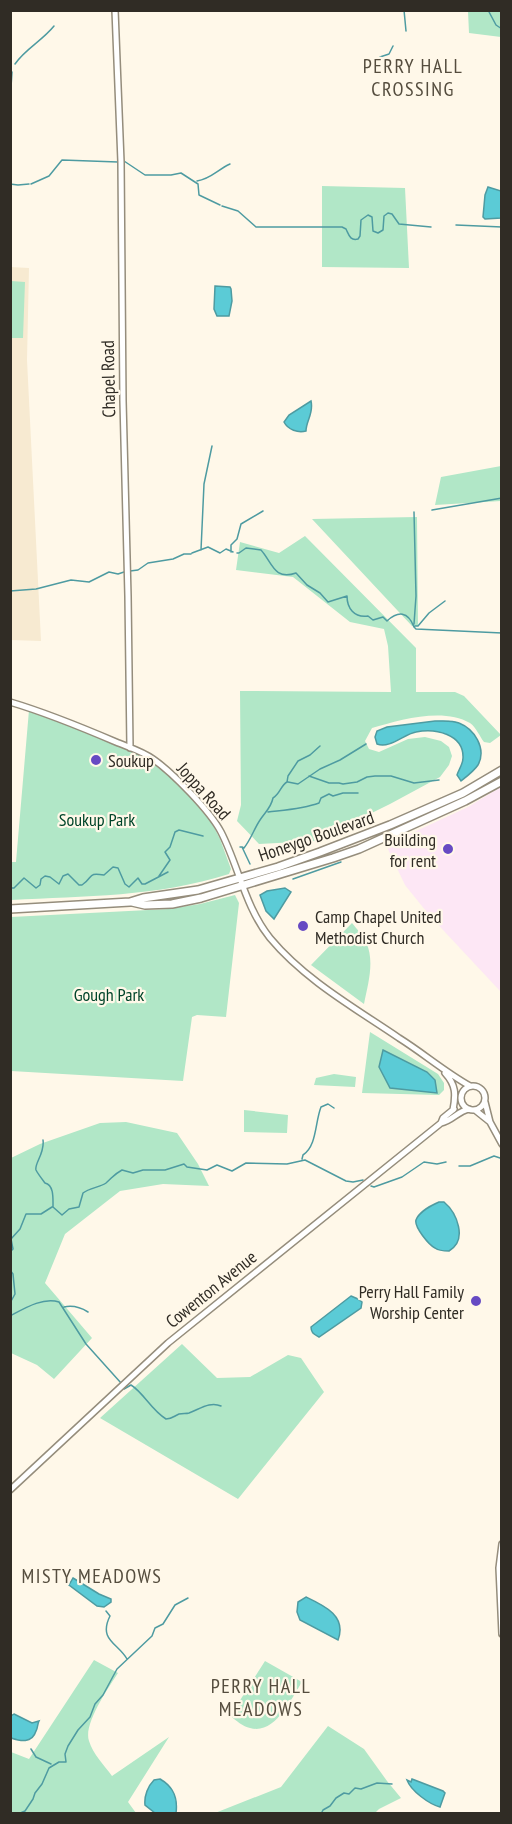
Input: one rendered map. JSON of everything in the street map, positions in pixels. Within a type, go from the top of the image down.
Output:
[{"type":"main road","name":"Honeygo Boulevard","points":[[10,909],[130,902],[198,890],[320,852],[390,825],[464,793],[501,770]]},
{"type":"main road","name":"Honeygo Boulevard","points":[[130,902],[145,905],[172,904],[201,898],[359,849],[465,801],[501,781]]},
{"type":"street","name":"Chapel Road","points":[[115,10],[121,162],[130,748]]},
{"type":"street","name":"Joppa Road","points":[[10,702],[62,718],[147,755],[162,766],[207,812],[222,834],[252,909],[261,926],[276,945],[294,963],[326,988],[455,1077],[482,1090],[490,1122],[501,1144]]},
{"type":"street","points":[[435,1062],[435,1065],[448,1076],[454,1086],[456,1094],[453,1110]]},
{"type":"street","name":"Joppa Road","points":[[455,1077],[462,1092]]},
{"type":"street","points":[[461,1100],[462,1092],[470,1086]]},
{"type":"street","name":"Joppa Road","points":[[461,1100],[465,1107],[472,1109],[490,1122]]},
{"type":"street","name":"Cowenton Avenue","points":[[441,1123],[461,1100]]},
{"type":"street","points":[[472,1109],[481,1107],[485,1102]]},
{"type":"street","name":"Cowenton Avenue","points":[[10,1490],[168,1343],[441,1123],[460,1112],[472,1109]]},
{"type":"street","points":[[501,1544],[499,1568],[501,1634]]},
{"type":"shaded area","points":[[10,267],[29,268],[27,360],[41,641],[11,640]]},
{"type":"shaded area","points":[[501,787],[501,992],[430,916],[405,885],[386,845],[468,807]]},
{"type":"green space","points":[[468,11],[501,11],[501,37],[469,33]]},
{"type":"green space","points":[[322,186],[405,188],[409,268],[322,267]]},
{"type":"green space","points":[[11,281],[25,282],[23,338],[11,338]]},
{"type":"green space","points":[[501,466],[501,501],[435,505],[441,477]]},
{"type":"green space","points":[[417,517],[418,626],[412,626],[312,519]]},
{"type":"green space","points":[[305,536],[416,648],[416,692],[455,692],[464,696],[501,735],[490,743],[484,742],[470,723],[459,718],[434,715],[372,728],[365,741],[369,749],[379,752],[408,739],[425,737],[441,741],[449,747],[452,756],[449,765],[440,777],[315,841],[259,844],[237,821],[241,805],[240,691],[391,692],[388,646],[384,629],[350,622],[293,577],[236,570],[240,542],[279,553]]},
{"type":"green space","name":"Soukup Park","points":[[29,710],[64,722],[142,756],[167,774],[212,823],[231,869],[229,874],[202,882],[148,891],[11,900],[11,862],[16,862]]},
{"type":"green space","name":"Gough Park","points":[[235,895],[239,903],[226,1017],[197,1015],[192,1017],[183,1081],[11,1071],[11,917],[168,909]]},
{"type":"green space","points":[[352,923],[362,935],[369,949],[370,973],[364,1004],[311,965]]},
{"type":"green space","points":[[370,1032],[438,1074],[444,1083],[444,1090],[439,1095],[362,1093]]},
{"type":"green space","points":[[334,1074],[356,1077],[355,1087],[314,1085],[316,1078]]},
{"type":"green space","points":[[244,1110],[288,1115],[287,1133],[244,1132]]},
{"type":"green space","points":[[126,1122],[177,1133],[198,1164],[209,1186],[163,1184],[120,1191],[65,1234],[45,1283],[92,1338],[54,1379],[37,1365],[11,1353],[11,1158],[40,1144],[100,1123]]},
{"type":"green space","points":[[182,1344],[217,1378],[250,1377],[288,1355],[301,1358],[324,1392],[238,1499],[100,1418]]},
{"type":"green space","points":[[94,1660],[118,1673],[93,1716],[88,1734],[93,1750],[112,1776],[169,1737],[128,1802],[136,1813],[11,1813],[11,1752],[29,1759]]},
{"type":"green space","points":[[265,1661],[302,1682],[275,1721],[259,1729],[247,1727],[230,1716]]},
{"type":"green space","points":[[328,1726],[364,1749],[401,1798],[375,1813],[215,1813],[281,1787]]},
{"type":"water","points":[[488,187],[501,191],[501,218],[485,219],[483,217]]},
{"type":"water","points":[[215,286],[231,289],[232,301],[229,316],[217,316],[214,309]]},
{"type":"water","points":[[311,401],[306,431],[297,431],[288,427],[284,422],[289,415]]},
{"type":"water","points":[[435,721],[459,723],[470,730],[478,740],[481,752],[478,765],[461,781],[457,775],[463,760],[462,750],[459,743],[447,734],[431,731],[416,732],[387,745],[377,744],[375,737],[377,731],[387,727]]},
{"type":"water","points":[[285,888],[291,892],[274,919],[266,911],[260,895],[267,891]]},
{"type":"water","points":[[383,1050],[427,1072],[435,1080],[437,1093],[390,1088],[379,1067]]},
{"type":"water","points":[[439,1202],[444,1202],[449,1207],[458,1226],[458,1240],[449,1251],[432,1246],[422,1236],[416,1223],[423,1212]]},
{"type":"water","points":[[351,1296],[362,1302],[361,1308],[319,1337],[313,1333],[311,1327]]},
{"type":"water","points":[[73,1578],[111,1599],[111,1602],[104,1607],[97,1606],[69,1585]]},
{"type":"water","points":[[306,1597],[327,1608],[337,1618],[340,1632],[338,1640],[300,1620],[297,1612],[298,1602]]},
{"type":"water","points":[[14,1714],[32,1723],[39,1721],[37,1730],[29,1740],[11,1738],[11,1716]]},
{"type":"water","points":[[160,1779],[174,1793],[176,1813],[155,1813],[145,1805],[150,1785],[154,1780]]},
{"type":"water","points":[[412,1779],[445,1793],[440,1807],[416,1793],[407,1780],[411,1782]]},
{"type":"waterway","points":[[404,10],[406,31]]},
{"type":"waterway","points":[[488,10],[496,25],[502,29]]},
{"type":"waterway","points":[[15,64],[54,26]]},
{"type":"waterway","points":[[376,63],[380,57],[389,54],[393,46]]},
{"type":"waterway","points":[[10,102],[12,72]]},
{"type":"waterway","points":[[31,184],[49,176],[62,160],[118,162]]},
{"type":"waterway","points":[[124,161],[145,175],[181,173],[198,184],[199,195],[220,205]]},
{"type":"waterway","points":[[197,181],[230,164]]},
{"type":"waterway","points":[[10,184],[29,184]]},
{"type":"waterway","points":[[222,206],[238,211],[256,227],[342,227],[346,229],[351,238],[355,239],[360,236],[361,220],[368,215],[372,217],[373,231],[378,233],[383,230],[384,216],[388,213],[392,214],[399,224],[431,227]]},
{"type":"waterway","points":[[456,225],[502,227]]},
{"type":"waterway","points":[[201,550],[204,484],[212,446]]},
{"type":"waterway","points":[[432,510],[502,498]]},
{"type":"waterway","points":[[231,552],[231,545],[237,539],[241,524],[263,511]]},
{"type":"waterway","points":[[414,512],[416,596],[414,624]]},
{"type":"waterway","points":[[192,553],[208,547],[220,553],[226,549],[233,552]]},
{"type":"waterway","points":[[237,553],[246,548],[261,550],[274,569],[283,574],[296,573],[328,602],[347,596],[348,604],[355,614],[368,616],[373,620],[383,617],[387,621],[395,615],[402,614],[409,618],[414,627]]},
{"type":"waterway","points":[[130,571],[138,570],[148,563],[191,554]]},
{"type":"waterway","points":[[10,591],[36,589],[71,580],[89,582],[109,572],[118,574],[124,572]]},
{"type":"waterway","points":[[415,626],[418,626],[429,613],[445,601]]},
{"type":"waterway","points":[[414,627],[416,629],[502,633]]},
{"type":"waterway","points":[[288,782],[298,784],[366,744]]},
{"type":"waterway","points":[[242,847],[246,845],[298,761],[310,755],[320,746]]},
{"type":"waterway","points":[[309,776],[329,783],[343,784],[375,776],[391,776],[414,783],[439,780]]},
{"type":"waterway","points":[[268,812],[313,805],[329,794],[333,796],[358,793]]},
{"type":"waterway","points":[[159,876],[170,860],[165,852],[170,847],[175,832],[179,830],[203,836]]},
{"type":"waterway","points":[[240,847],[250,864]]},
{"type":"waterway","points":[[293,879],[341,862]]},
{"type":"waterway","points":[[10,888],[14,888],[24,878],[36,888],[45,876],[59,884],[63,876],[68,874],[79,885],[82,885],[93,875],[104,875],[113,867],[118,868],[125,884],[129,887],[138,878],[142,884],[145,884],[168,872]]},
{"type":"waterway","points":[[302,1159],[311,1146],[321,1107],[328,1104],[334,1108]]},
{"type":"waterway","points":[[43,1140],[36,1170],[50,1186],[53,1207],[62,1215],[69,1209],[79,1207],[83,1193],[104,1184],[122,1170],[133,1173],[143,1170],[165,1170],[184,1164],[187,1167],[207,1170],[217,1165],[232,1171],[246,1163],[287,1164],[305,1160],[346,1181],[363,1180]]},
{"type":"waterway","points":[[459,1166],[470,1166],[494,1156],[500,1158]]},
{"type":"waterway","points":[[371,1186],[402,1177],[424,1162],[437,1164],[446,1162]]},
{"type":"waterway","points":[[10,1252],[13,1249],[11,1239],[20,1229],[26,1214],[41,1214],[52,1207]]},
{"type":"waterway","points":[[10,1270],[13,1274],[15,1294],[10,1303]]},
{"type":"waterway","points":[[10,1316],[40,1302],[59,1302],[86,1344],[121,1383]]},
{"type":"waterway","points":[[64,1307],[76,1307],[88,1312]]},
{"type":"waterway","points":[[124,1389],[131,1385],[166,1419],[209,1405],[221,1406]]},
{"type":"waterway","points":[[18,1814],[25,1811],[49,1768],[59,1762],[66,1762],[65,1754],[68,1746],[90,1717],[95,1704],[103,1695],[117,1669],[152,1636],[155,1628],[163,1624],[175,1605],[188,1598]]},
{"type":"waterway","points":[[106,1611],[110,1616],[106,1631],[108,1636],[127,1659]]},
{"type":"waterway","points":[[31,1749],[36,1757],[51,1764]]},
{"type":"waterway","points":[[321,1814],[336,1798],[344,1793],[349,1794],[355,1788],[361,1789],[377,1783],[392,1784]]},
{"type":"place","name":"Soukup","points":[[96,760]]},
{"type":"place","name":"Building for rent","points":[[448,849]]},
{"type":"place","name":"Camp Chapel United Methodist Church","points":[[303,926]]},
{"type":"place","name":"Perry Hall Family Worship Center","points":[[476,1301]]},
{"type":"district","name":"PERRY HALL CROSSING","points":[[413,78]]},
{"type":"district","name":"MISTY MEADOWS","points":[[92,1576]]},
{"type":"district","name":"PERRY HALL MEADOWS","points":[[261,1698]]}]
